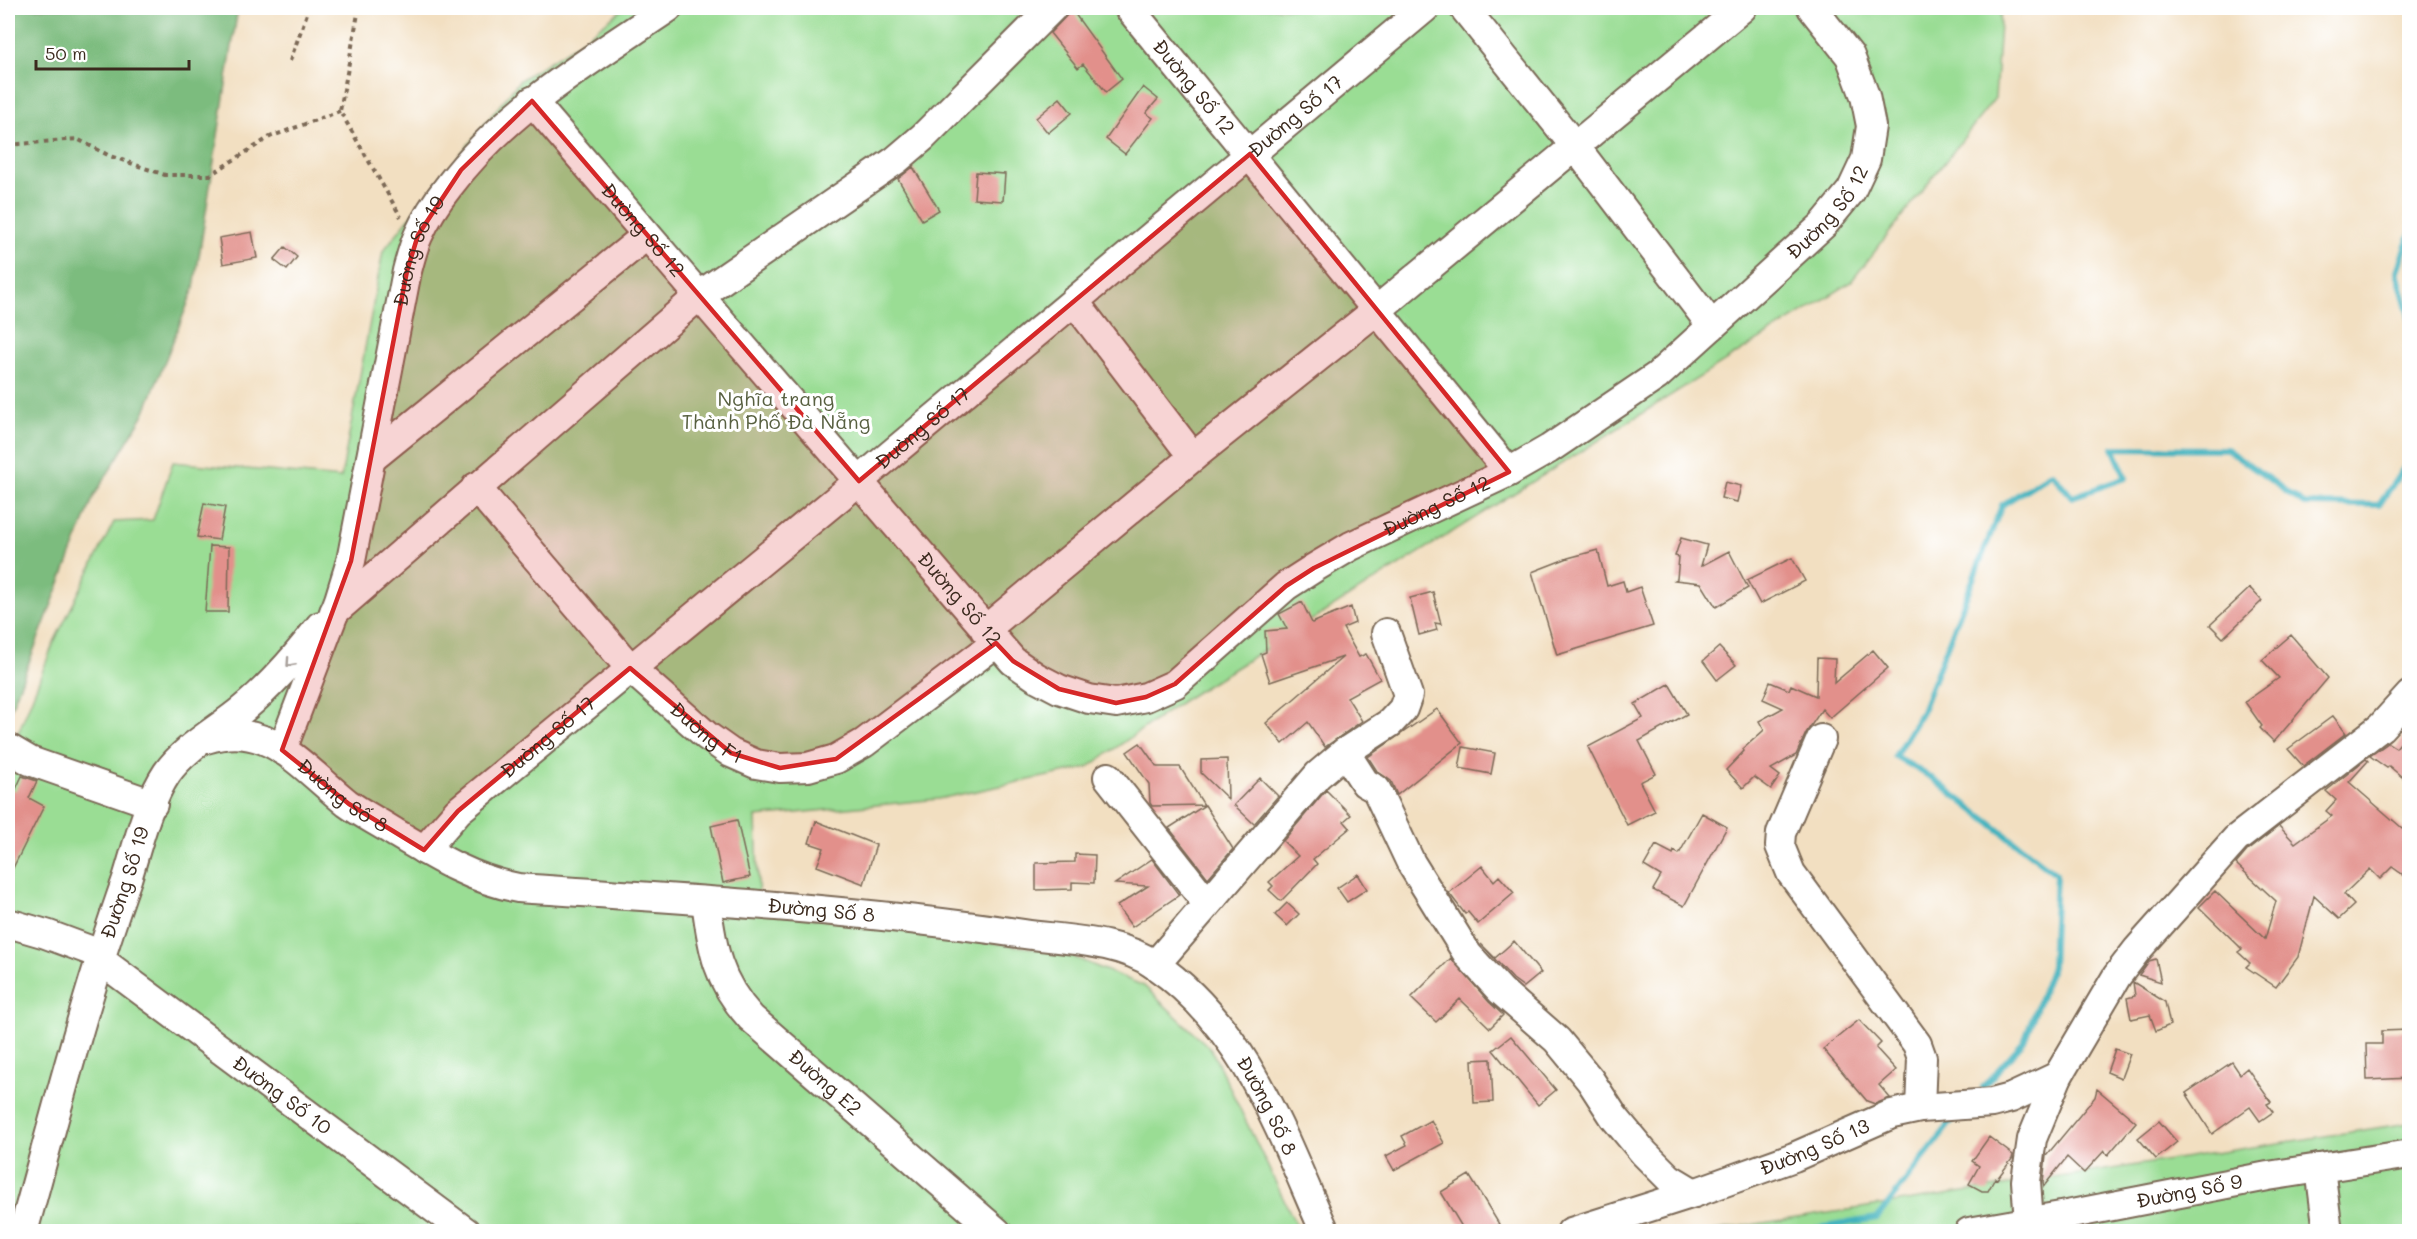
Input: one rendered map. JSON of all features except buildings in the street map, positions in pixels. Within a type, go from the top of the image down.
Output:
[{"type":"street","name":"Đường Số 19","points":[[282,750],[351,561],[407,271],[418,235],[435,204],[492,135],[532,101],[668,8]]},
{"type":"street","points":[[336,606],[699,295],[896,160],[1052,8]]},
{"type":"street","name":"Đường Số 12","points":[[1129,8],[1509,472]]},
{"type":"street","name":"Đường Số 17","points":[[424,850],[458,811],[859,481],[1425,8]]},
{"type":"street","points":[[1464,8],[1574,146],[1712,326]]},
{"type":"street","name":"Đường F1","points":[[476,487],[630,668],[707,736],[731,753],[764,765],[780,768],[808,767],[836,759],[864,743],[991,637],[1193,457],[1377,310],[1742,8]]},
{"type":"street","name":"Đường Số 12","points":[[532,101],[1013,661],[1059,689],[1089,699],[1116,703],[1146,697],[1175,684],[1286,586],[1351,546],[1509,472],[1549,449],[1657,376],[1824,225],[1851,191],[1866,159],[1870,126],[1865,96],[1850,56],[1812,8]]},
{"type":"street","points":[[371,459],[647,235]]},
{"type":"street","points":[[1074,301],[1193,457]]},
{"type":"street","name":"Đường Số 19","points":[[23,1232],[100,956],[153,804],[166,775],[189,748],[206,739],[267,688],[299,653],[336,606]]},
{"type":"street","points":[[1155,965],[1318,775],[1345,752],[1390,723],[1403,709],[1407,695],[1386,633]]},
{"type":"street","points":[[2029,1222],[2026,1181],[2032,1139],[2058,1076],[2117,976],[2136,950],[2236,840],[2381,727],[2409,695]]},
{"type":"street","name":"Đường Số 8","points":[[206,739],[223,734],[244,734],[265,740],[282,750],[349,804],[424,850],[476,878],[518,888],[949,922],[1108,946],[1155,965],[1188,994],[1223,1030],[1243,1059],[1262,1094],[1325,1232]]},
{"type":"street","points":[[1821,740],[1781,833],[1780,846],[1791,873],[1917,1044],[1922,1058],[1920,1108]]},
{"type":"street","points":[[8,748],[30,761],[153,804]]},
{"type":"street","points":[[1345,752],[1365,783],[1376,789],[1411,863],[1468,955],[1501,991],[1557,1040],[1590,1080],[1614,1117],[1644,1154],[1669,1178],[1694,1193]]},
{"type":"street","points":[[1108,777],[1207,903]]},
{"type":"street","name":"Đường E2","points":[[705,901],[715,959],[723,981],[736,1002],[751,1018],[997,1232]]},
{"type":"street","name":"Đường Số 10","points":[[8,923],[46,934],[100,956],[466,1232]]},
{"type":"street","name":"Đường Số 13","points":[[1571,1232],[1694,1193],[1794,1157],[1892,1114],[1920,1108],[1992,1103],[2011,1098],[2058,1076]]},
{"type":"street","name":"Đường Số 9","points":[[1969,1232],[2029,1222],[2063,1224],[2320,1168],[2409,1154]]},
{"type":"street","points":[[2320,1168],[2328,1232]]},
{"type":"path","points":[[290,61],[309,8]]},
{"type":"path","points":[[359,8],[340,111],[401,217]]},
{"type":"path","points":[[8,145],[77,139],[110,156],[165,175],[210,175],[270,137],[340,111]]},
{"type":"highlighted area","points":[[532,101],[859,481],[1250,154],[1509,472],[1314,568],[1286,586],[1175,684],[1146,697],[1116,703],[1059,689],[1013,661],[996,643],[836,759],[780,768],[731,753],[630,668],[458,811],[424,850],[349,804],[282,750],[351,561],[407,271],[418,235],[461,170]]},
{"type":"green space","points":[[8,8],[238,8],[194,288],[144,414],[94,496],[8,716]]},
{"type":"green space","name":"Nghĩa trang Thành Phố Đà Nẵng","points":[[624,8],[2001,8],[1995,98],[1850,283],[1184,700],[1087,768],[938,799],[756,817],[759,911],[1061,952],[1144,986],[1211,1049],[1299,1231],[8,1231],[8,759],[54,642],[114,522],[153,520],[173,462],[341,478],[383,251],[520,80],[577,44]]},
{"type":"green space","points":[[2409,1123],[2409,1231],[1712,1231]]},
{"type":"waterway","points":[[2410,234],[2397,271],[2410,320]]},
{"type":"waterway","points":[[1983,1087],[2024,1041],[2052,967],[2056,874],[1932,778],[1895,756],[1921,713],[2002,505],[2052,473],[2072,497],[2126,478],[2113,448],[2227,449],[2304,504],[2379,505],[2410,459]]},
{"type":"waterway","points":[[1797,1232],[1877,1218],[1951,1122]]}]
